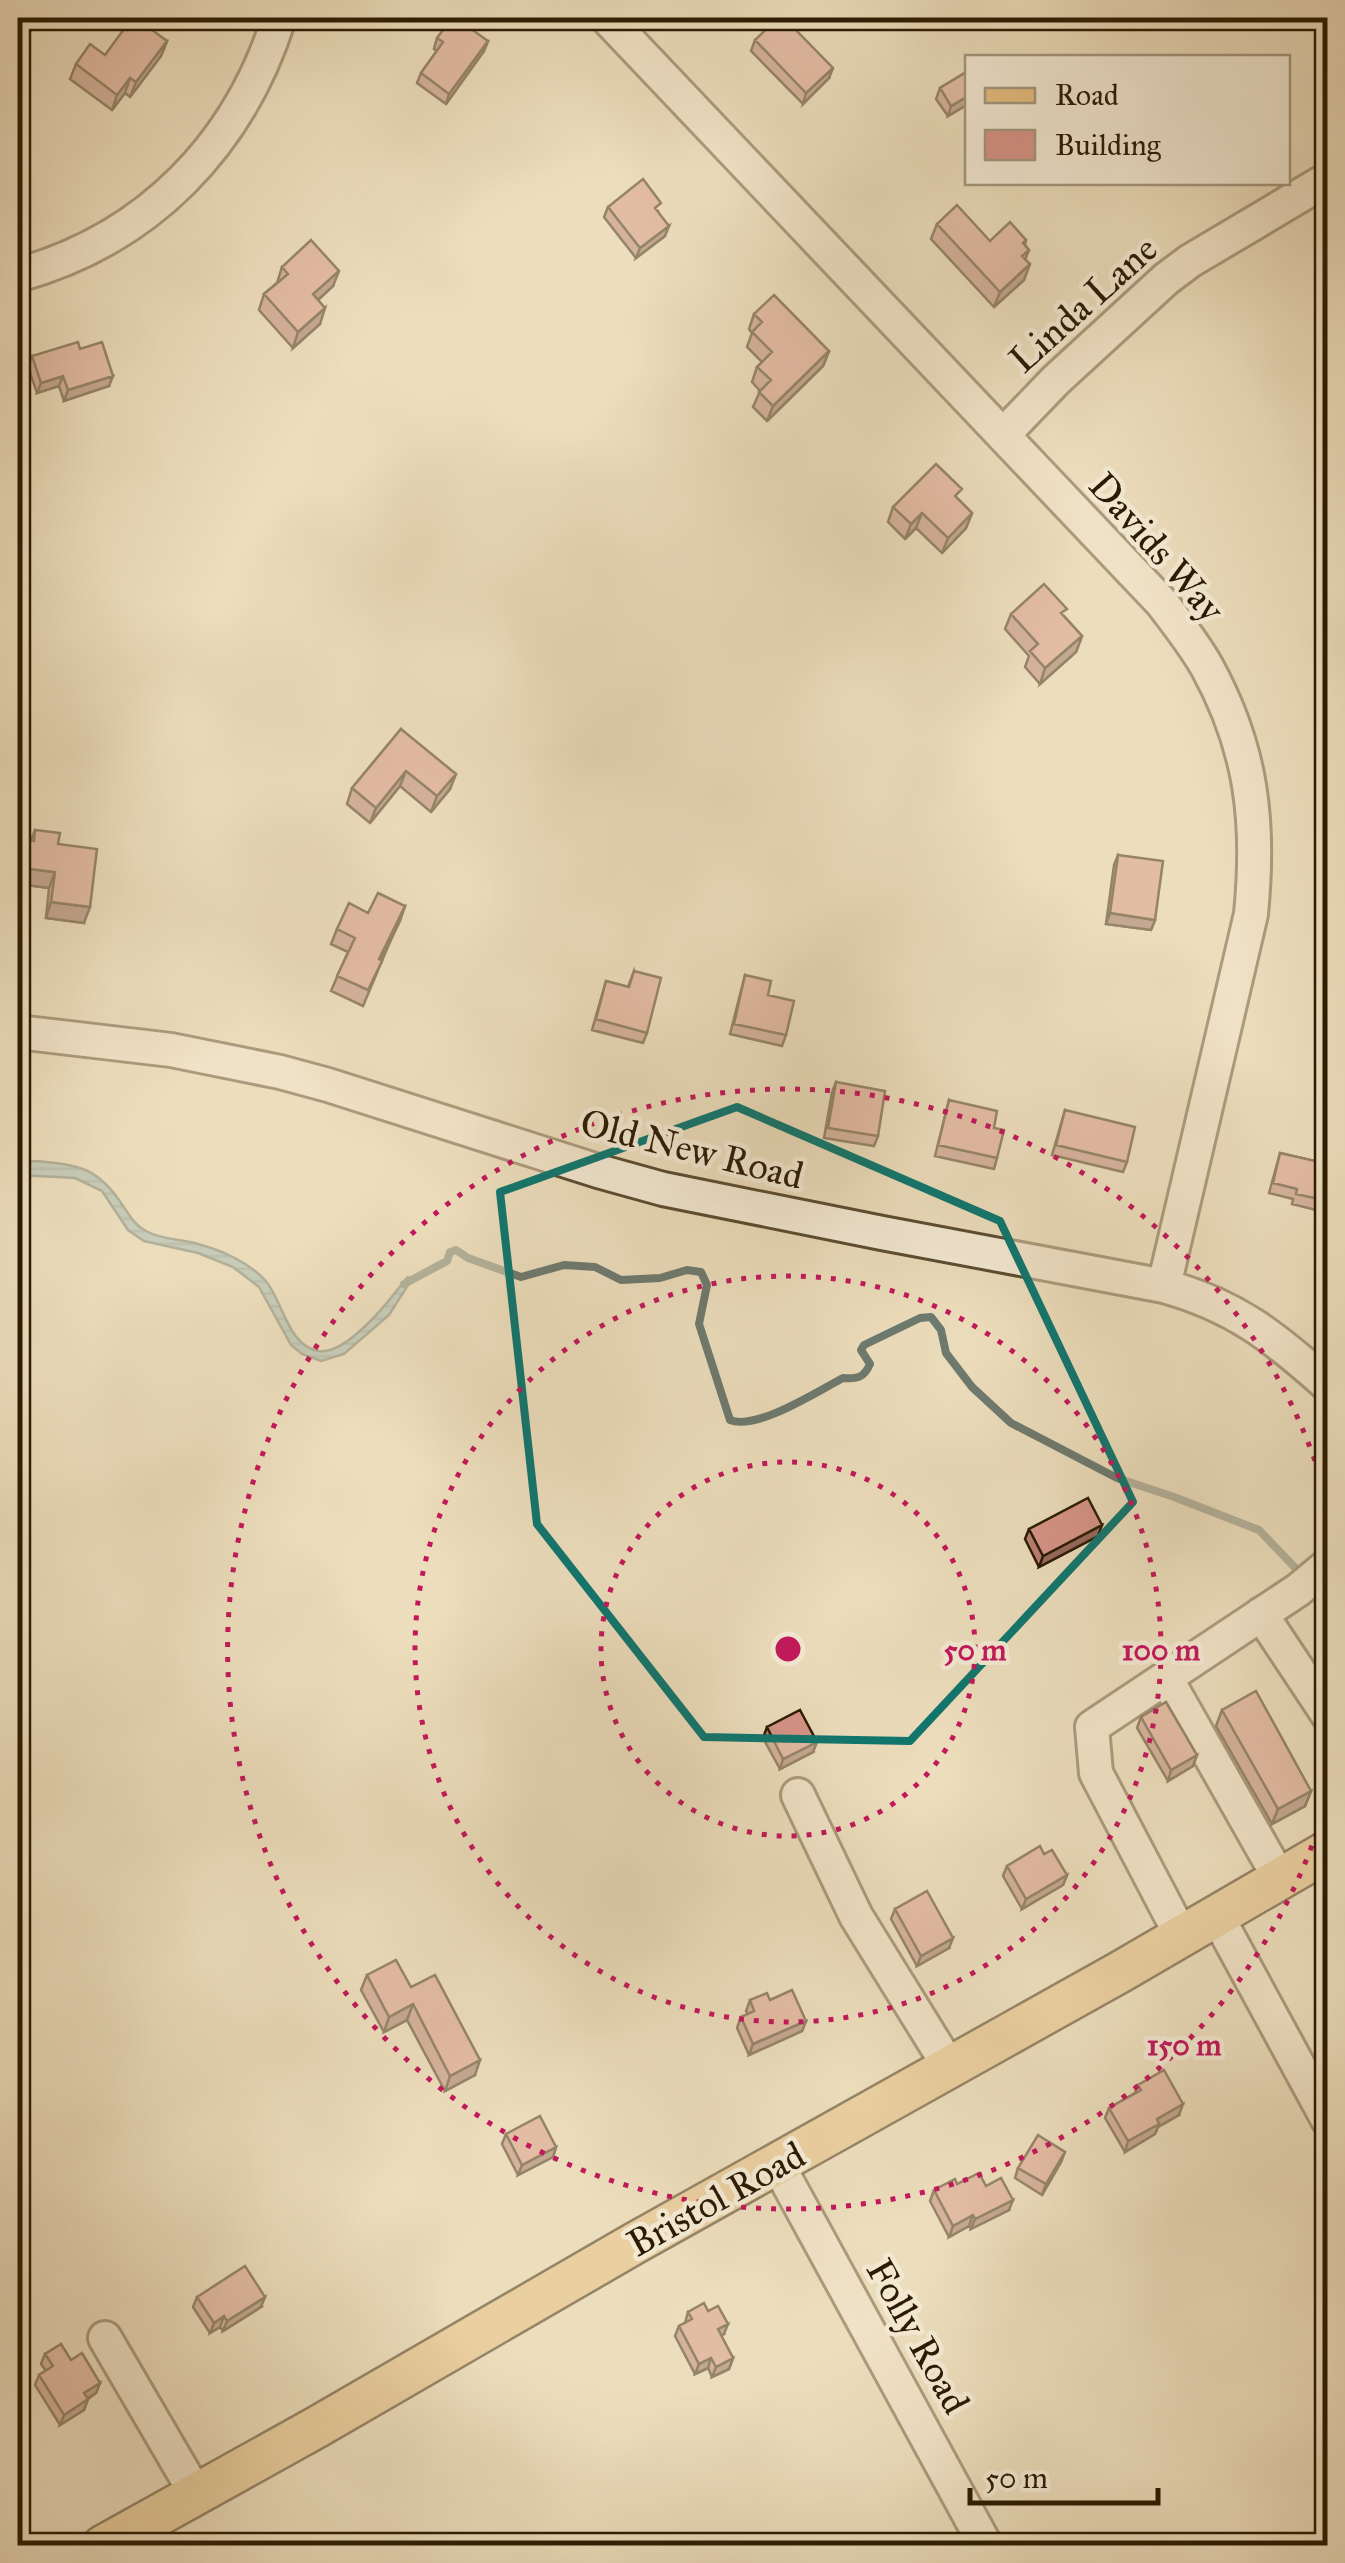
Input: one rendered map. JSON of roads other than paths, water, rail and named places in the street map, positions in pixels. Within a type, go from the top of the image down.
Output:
[{"type":"main road","name":"Bristol Road","points":[[104,2545],[1328,1852]]},
{"type":"street","points":[[18,275],[100,244],[187,177],[206,157],[252,87],[278,18]]},
{"type":"street","name":"Davids Way","points":[[606,18],[1162,603],[1207,667],[1229,712],[1245,760],[1254,813],[1256,863],[1250,914],[1164,1286]]},
{"type":"street","name":"Linda Lane","points":[[1003,436],[1056,380],[1166,278],[1328,179]]},
{"type":"street","name":"Old New Road","points":[[18,1032],[171,1050],[280,1072],[664,1189],[1164,1286],[1208,1300],[1244,1318],[1328,1385]]},
{"type":"street","points":[[1182,1937],[1096,1774],[1092,1728],[1315,1576]]},
{"type":"street","points":[[1261,1614],[1328,1714]]},
{"type":"street","points":[[1166,1678],[1280,1879]]},
{"type":"street","points":[[798,1795],[856,1916],[950,2068]]},
{"type":"street","points":[[1216,1916],[1328,2120]]},
{"type":"street","name":"Folly Road","points":[[778,2165],[986,2546]]},
{"type":"street","points":[[105,2338],[196,2494]]},
{"type":"water","points":[[37,1161],[75,1167],[95,1175],[146,1231],[216,1250],[251,1268],[265,1280],[300,1341],[319,1351],[330,1350],[355,1336],[405,1280],[411,1279],[389,1315],[344,1354],[321,1361],[291,1345],[259,1287],[233,1267],[198,1253],[144,1241],[128,1230],[102,1191],[75,1178],[18,1175],[18,1163]]},
{"type":"waterway","points":[[404,1284],[447,1261],[450,1252],[456,1250],[521,1277],[564,1265],[595,1267],[621,1280],[660,1278],[687,1270],[701,1272],[707,1285],[699,1324],[730,1420],[741,1422],[771,1415],[843,1378],[860,1377],[870,1364],[861,1350],[864,1345],[920,1318],[931,1317],[941,1330],[946,1353],[972,1387],[1011,1423],[1117,1478],[1259,1530],[1302,1575]]},
{"type":"waterway","points":[[1316,1588],[1327,1597],[1328,1618]]}]
